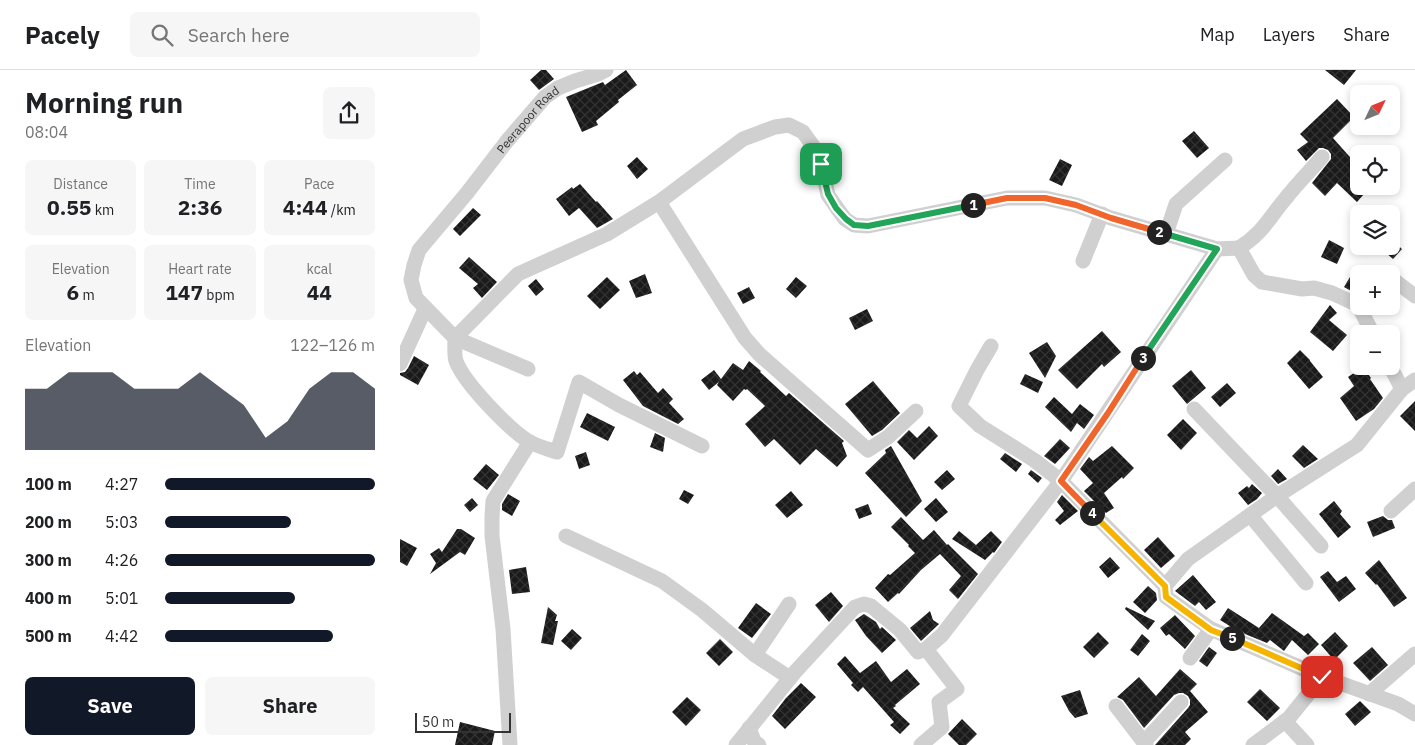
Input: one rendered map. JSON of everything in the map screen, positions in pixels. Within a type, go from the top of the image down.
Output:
[{"type":"street","name":"Peerapoor Road","points":[[454,338],[416,298],[411,280],[419,250],[545,97],[558,88],[606,70]]},
{"type":"street","points":[[454,338],[518,274],[607,234],[659,202],[743,139],[789,125],[803,132],[814,146],[821,164],[828,194],[836,208],[854,225],[868,226],[1007,198],[1045,198],[1076,205],[1217,249],[1239,248],[1258,234],[1285,198],[1322,157]]},
{"type":"street","points":[[1166,234],[1176,204],[1225,160]]},
{"type":"street","points":[[659,202],[745,338],[760,355],[868,450],[888,437],[916,411]]},
{"type":"street","points":[[1083,261],[1102,214]]},
{"type":"street","points":[[1239,248],[1254,276],[1262,282],[1302,289],[1314,288],[1350,301]]},
{"type":"street","points":[[736,745],[790,678],[856,607],[864,604],[871,606],[900,630],[918,652],[926,649],[942,635],[1061,481],[1217,249]]},
{"type":"street","points":[[1400,285],[1415,296]]},
{"type":"street","points":[[400,364],[425,309]]},
{"type":"street","points":[[454,338],[528,369]]},
{"type":"street","points":[[454,338],[456,360],[466,379],[509,426],[530,442],[557,452],[579,382],[619,405],[702,446]]},
{"type":"street","points":[[991,346],[959,406],[980,426],[1034,460],[1061,481],[1165,586],[1166,597],[1211,630],[1322,677],[1398,704],[1415,714]]},
{"type":"street","points":[[1394,375],[1402,390]]},
{"type":"street","points":[[1165,586],[1188,559],[1276,496],[1357,445],[1402,390],[1415,380]]},
{"type":"street","points":[[1194,409],[1321,546]]},
{"type":"street","points":[[510,745],[503,629],[492,536],[493,501],[530,442]]},
{"type":"street","points":[[1391,512],[1415,489]]},
{"type":"street","points":[[1250,515],[1306,582]]},
{"type":"street","points":[[566,536],[662,581],[702,610],[755,655],[790,678]]},
{"type":"street","points":[[755,655],[789,604]]},
{"type":"street","points":[[1190,658],[1211,630]]},
{"type":"street","points":[[921,745],[942,727],[938,702],[957,689],[926,649]]},
{"type":"street","points":[[1370,694],[1415,654]]},
{"type":"street","points":[[1259,743],[1289,718],[1322,677]]},
{"type":"street","points":[[1116,706],[1145,744],[1181,702]]},
{"type":"street","points":[[1285,721],[1307,745]]},
{"type":"street","points":[[749,728],[754,741],[759,745]]},
{"type":"building","points":[[541,70],[546,70],[554,79],[539,90],[530,80]]},
{"type":"building","points":[[626,70],[637,85],[596,121],[598,125],[582,132],[566,97],[603,82],[605,85]]},
{"type":"building","points":[[1325,70],[1356,70],[1344,85]]},
{"type":"building","points":[[1337,99],[1350,113],[1350,121],[1333,138],[1350,157],[1350,195],[1363,195],[1357,202],[1337,183],[1325,196],[1312,183],[1331,159],[1331,154],[1328,150],[1319,148],[1306,161],[1297,150],[1308,142],[1300,134]]},
{"type":"building","points":[[1194,131],[1209,148],[1197,158],[1182,141]]},
{"type":"building","points":[[637,157],[648,169],[637,179],[627,166]]},
{"type":"building","points":[[1060,159],[1072,165],[1062,186],[1049,180]]},
{"type":"building","points":[[580,184],[613,219],[597,228],[579,208],[569,216],[556,199],[572,187],[573,189]]},
{"type":"building","points":[[473,208],[481,215],[460,236],[453,229]]},
{"type":"building","points":[[1329,240],[1344,248],[1337,264],[1321,257]]},
{"type":"building","points":[[1388,255],[1397,255],[1393,259]]},
{"type":"building","points":[[469,257],[497,282],[482,298],[473,288],[478,284],[459,268]]},
{"type":"building","points":[[645,274],[652,293],[636,298],[629,281]]},
{"type":"building","points":[[607,277],[620,290],[600,309],[587,296]]},
{"type":"building","points":[[796,277],[807,286],[796,298],[786,289]]},
{"type":"building","points":[[1350,277],[1350,290],[1344,287]]},
{"type":"building","points":[[536,279],[544,289],[536,296],[528,286]]},
{"type":"building","points":[[749,287],[755,298],[743,304],[737,293]]},
{"type":"building","points":[[1330,305],[1337,313],[1329,320],[1347,335],[1333,351],[1310,332]]},
{"type":"building","points":[[867,309],[873,321],[855,330],[849,318]]},
{"type":"building","points":[[1102,331],[1121,352],[1104,367],[1102,364],[1077,389],[1058,370]]},
{"type":"building","points":[[1047,342],[1056,356],[1045,378],[1029,353]]},
{"type":"building","points":[[1300,350],[1323,377],[1309,389],[1287,363]]},
{"type":"building","points":[[414,356],[429,365],[418,385],[400,375],[400,373],[405,372],[408,368]]},
{"type":"building","points":[[749,361],[786,396],[789,393],[844,441],[842,443],[847,456],[837,467],[816,449],[800,465],[774,439],[765,447],[745,424],[765,406],[747,389],[744,389],[733,401],[717,385],[719,382],[709,390],[701,380],[714,370],[721,379],[733,363],[743,370]]},
{"type":"building","points":[[1191,370],[1206,388],[1187,404],[1172,386]]},
{"type":"building","points":[[634,371],[637,375],[640,372],[658,393],[663,388],[673,399],[669,403],[684,419],[678,424],[643,406],[623,380]]},
{"type":"building","points":[[1025,374],[1043,382],[1038,393],[1020,384]]},
{"type":"building","points":[[1351,375],[1369,375],[1383,398],[1374,409],[1356,421],[1340,398],[1354,386],[1348,377]]},
{"type":"building","points":[[873,381],[900,413],[882,430],[872,436],[845,404]]},
{"type":"building","points":[[1227,383],[1236,393],[1220,407],[1211,397]]},
{"type":"building","points":[[1054,397],[1072,414],[1080,404],[1094,415],[1084,429],[1077,423],[1071,432],[1045,407]]},
{"type":"building","points":[[1415,401],[1415,431],[1400,416]]},
{"type":"building","points":[[587,413],[615,427],[608,441],[580,427]]},
{"type":"building","points":[[1183,419],[1197,433],[1181,450],[1167,435]]},
{"type":"building","points":[[929,426],[938,436],[914,460],[897,442],[909,430],[917,438]]},
{"type":"building","points":[[655,433],[665,438],[663,452],[650,447]]},
{"type":"building","points":[[1060,439],[1070,448],[1055,464],[1044,456]]},
{"type":"building","points":[[1303,445],[1318,459],[1304,468],[1292,456]]},
{"type":"building","points":[[891,446],[922,501],[906,517],[865,473],[886,453],[885,450]]},
{"type":"building","points":[[1112,446],[1134,468],[1104,493],[1114,508],[1106,513],[1084,491],[1093,483],[1080,469],[1089,457],[1093,461]]},
{"type":"building","points":[[586,452],[590,465],[579,469],[575,456]]},
{"type":"building","points":[[1005,453],[1022,464],[1016,472],[1000,459]]},
{"type":"building","points":[[486,464],[499,475],[487,490],[473,479]]},
{"type":"building","points":[[1278,469],[1287,479],[1278,484],[1271,476]]},
{"type":"building","points":[[947,470],[955,479],[942,490],[934,482]]},
{"type":"building","points":[[1031,470],[1042,478],[1038,483],[1028,474]]},
{"type":"building","points":[[1252,484],[1262,493],[1248,505],[1238,493],[1247,486],[1249,488]]},
{"type":"building","points":[[684,490],[694,495],[688,504],[679,499]]},
{"type":"building","points":[[791,491],[803,505],[787,518],[775,505]]},
{"type":"building","points":[[508,494],[520,501],[512,516],[502,510],[502,504]]},
{"type":"building","points":[[1062,495],[1078,511],[1060,525],[1055,520],[1064,511],[1057,502]]},
{"type":"building","points":[[472,498],[478,505],[470,512],[464,505]]},
{"type":"building","points":[[936,498],[948,512],[936,522],[924,509]]},
{"type":"building","points":[[1334,501],[1342,511],[1340,514],[1351,527],[1338,538],[1319,514]]},
{"type":"building","points":[[868,504],[872,514],[859,519],[855,509]]},
{"type":"building","points":[[1383,516],[1388,520],[1392,520],[1395,528],[1373,537],[1367,522]]},
{"type":"building","points":[[901,517],[923,540],[934,530],[978,574],[958,599],[949,590],[961,576],[940,554],[921,570],[899,594],[888,602],[875,588],[888,574],[890,575],[915,553],[891,527]]},
{"type":"building","points":[[457,529],[461,529],[475,538],[465,555],[460,552],[430,574],[436,563],[430,554],[439,548],[442,552]]},
{"type":"building","points":[[959,531],[976,545],[991,531],[1002,542],[994,553],[985,560],[952,539]]},
{"type":"building","points":[[1158,537],[1175,556],[1161,568],[1144,550]]},
{"type":"building","points":[[400,539],[417,548],[407,566],[400,562]]},
{"type":"building","points":[[1110,557],[1120,568],[1108,578],[1099,567]]},
{"type":"building","points":[[1379,560],[1407,598],[1394,607],[1377,584],[1365,573]]},
{"type":"building","points":[[526,567],[530,592],[512,594],[509,570]]},
{"type":"building","points":[[1328,571],[1337,582],[1346,576],[1356,589],[1339,602],[1320,577]]},
{"type":"building","points":[[1193,575],[1216,602],[1206,610],[1199,602],[1195,606],[1175,591]]},
{"type":"building","points":[[1148,586],[1156,593],[1157,600],[1145,613],[1133,602]]},
{"type":"building","points":[[831,592],[843,606],[829,622],[815,605]]},
{"type":"building","points":[[756,603],[771,614],[752,638],[738,628]]},
{"type":"building","points":[[548,607],[557,615],[555,621],[558,621],[553,645],[541,643]]},
{"type":"building","points":[[1126,607],[1155,621],[1148,630],[1125,609]]},
{"type":"building","points":[[1228,608],[1259,628],[1272,613],[1304,636],[1308,633],[1319,644],[1308,655],[1292,640],[1284,651],[1270,640],[1267,643],[1245,634],[1240,629],[1239,631],[1220,620]]},
{"type":"building","points":[[930,611],[933,620],[939,624],[921,641],[910,628]]},
{"type":"building","points":[[864,614],[876,622],[880,629],[882,627],[896,640],[882,653],[866,636],[855,620]]},
{"type":"building","points":[[1175,615],[1195,636],[1185,649],[1169,634],[1166,636],[1160,628]]},
{"type":"building","points":[[572,629],[582,638],[571,650],[561,641]]},
{"type":"building","points":[[1098,632],[1109,643],[1094,658],[1083,647]]},
{"type":"building","points":[[1335,632],[1348,646],[1334,660],[1321,645]]},
{"type":"building","points":[[1142,634],[1150,641],[1138,656],[1130,650]]},
{"type":"building","points":[[720,639],[733,652],[719,666],[706,653]]},
{"type":"building","points":[[1209,647],[1217,653],[1207,667],[1199,661]]},
{"type":"building","points":[[1372,647],[1388,665],[1370,681],[1353,663]]},
{"type":"building","points":[[845,656],[860,673],[876,661],[891,682],[907,669],[920,684],[893,708],[910,724],[900,734],[890,725],[894,722],[863,687],[858,692],[851,685],[853,683],[837,664]]},
{"type":"building","points":[[1180,669],[1197,684],[1190,691],[1208,712],[1185,732],[1191,739],[1185,745],[1155,745],[1188,708],[1190,700],[1188,696],[1183,693],[1174,695],[1144,728],[1123,700],[1117,697],[1139,677],[1156,696]]},
{"type":"building","points":[[801,683],[816,697],[785,729],[772,716]]},
{"type":"building","points":[[1260,689],[1280,708],[1267,721],[1247,702]]},
{"type":"building","points":[[1080,690],[1088,714],[1075,718],[1061,696]]},
{"type":"building","points":[[687,697],[701,710],[686,726],[672,712]]},
{"type":"building","points":[[1360,701],[1371,712],[1355,726],[1345,714]]},
{"type":"building","points":[[962,719],[977,734],[966,745],[959,745],[948,734]]},
{"type":"building","points":[[460,722],[495,731],[492,745],[455,745]]},
{"type":"route","points":[[821,164],[828,194],[836,208],[854,225],[868,226],[1007,198],[1045,198],[1076,205],[1111,218],[1217,249],[1061,481],[1165,586],[1166,597],[1211,630],[1322,677]]}]
